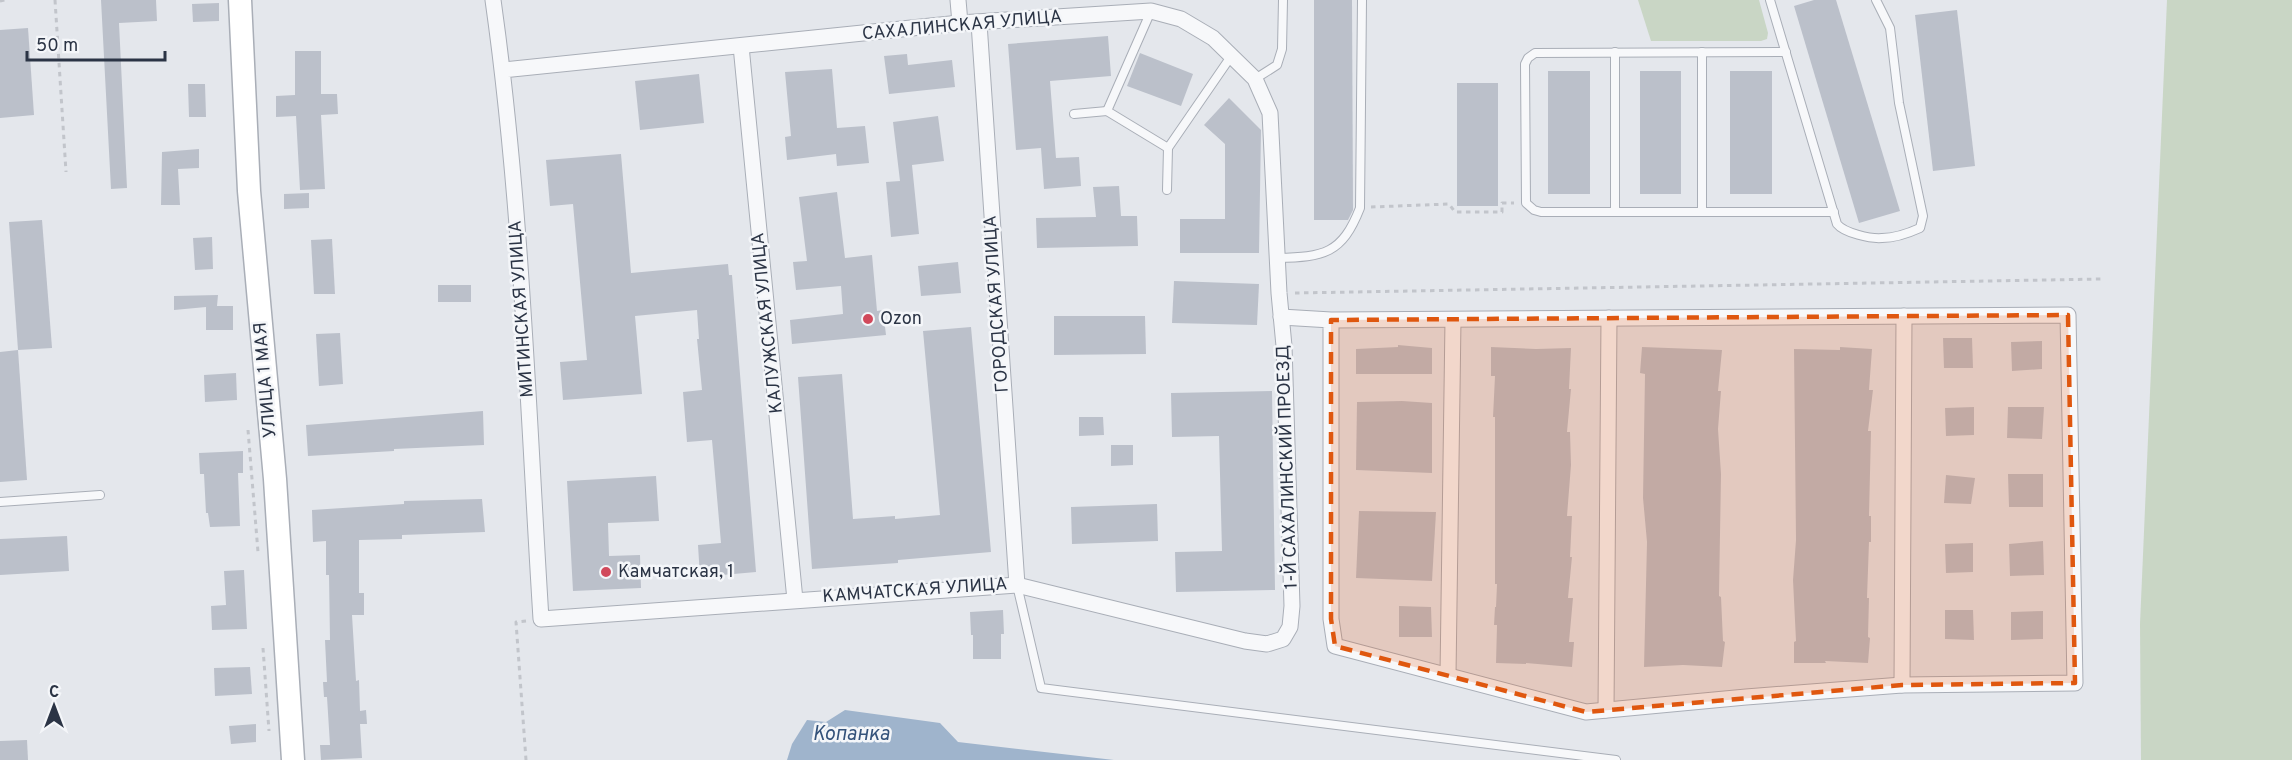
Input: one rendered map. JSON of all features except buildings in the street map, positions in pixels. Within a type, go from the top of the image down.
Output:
[{"type":"street","name":"УЛИЦА 1 МАЯ","points":[[240,0],[249,190],[275,479],[292,760]]},
{"type":"street","name":"МИТИНСКАЯ УЛИЦА","points":[[493,0],[503,70],[517,224],[541,619]]},
{"type":"street","points":[[958,0],[960,24]]},
{"type":"street","name":"САХАЛИНСКАЯ УЛИЦА","points":[[503,70],[960,24],[1151,11],[1181,19],[1213,38],[1255,79],[1270,112],[1279,293]]},
{"type":"street","name":"ГОРОДСКАЯ УЛИЦА","points":[[979,23],[1017,585]]},
{"type":"street","name":"КАЛУЖСКАЯ УЛИЦА","points":[[741,46],[795,600]]},
{"type":"street","name":"1-Й САХАЛИНСКИЙ ПРОЕЗД","points":[[1279,293],[1285,365],[1292,606],[1290,627],[1283,639]]},
{"type":"street","points":[[1281,317],[1331,320],[1453,320],[2068,315],[2075,684],[1902,685],[1586,712],[1335,646],[1331,619],[1331,320]]},
{"type":"street","points":[[1902,685],[1904,316]]},
{"type":"street","points":[[1606,710],[1609,318]]},
{"type":"street","points":[[1448,675],[1453,320]]},
{"type":"street","name":"КАМЧАТСКАЯ УЛИЦА","points":[[541,619],[1017,585],[1245,641],[1267,644],[1283,639]]},
{"type":"lane","points":[[1255,79],[1277,65],[1282,49],[1283,0]]},
{"type":"lane","points":[[1277,258],[1311,257],[1328,251],[1342,241],[1353,225],[1360,207],[1362,0]]},
{"type":"lane","points":[[1770,0],[1840,228],[1881,238],[1915,231],[1923,223],[1899,103],[1890,28],[1876,0]]},
{"type":"lane","points":[[1107,111],[1151,11]]},
{"type":"lane","points":[[1614,52],[1614,212]]},
{"type":"lane","points":[[1702,52],[1702,212]]},
{"type":"lane","points":[[1786,52],[1535,53],[1528,58],[1525,64],[1526,203],[1534,210],[1541,212],[1834,212]]},
{"type":"lane","points":[[1167,190],[1168,148],[1232,55]]},
{"type":"lane","points":[[1074,114],[1107,111],[1168,148]]},
{"type":"lane","points":[[0,502],[100,495]]},
{"type":"lane","points":[[1017,585],[1041,688],[1616,760]]},
{"type":"path","points":[[0,0],[5,0]]},
{"type":"path","points":[[55,0],[66,172]]},
{"type":"path","points":[[1360,207],[1449,204],[1455,212],[1502,212],[1502,203],[1526,203]]},
{"type":"path","points":[[1279,293],[2103,279]]},
{"type":"path","points":[[526,760],[516,622],[541,619]]},
{"type":"highlighted area","points":[[2068,315],[2075,683],[1902,685],[1586,712],[1335,646],[1331,619],[1331,320]]},
{"type":"green space","points":[[1638,0],[1759,0],[1768,33],[1767,39],[1761,41],[1651,41]]},
{"type":"green space","points":[[2167,0],[2292,0],[2292,760],[2141,760],[2140,624]]},
{"type":"water","name":"Копанка","points":[[845,710],[940,723],[958,742],[1114,760],[787,760],[792,744],[807,720],[826,722]]},
{"type":"place","name":"Ozon","points":[[868,319]]},
{"type":"place","name":"Камчатская, 1","points":[[606,572]]}]
